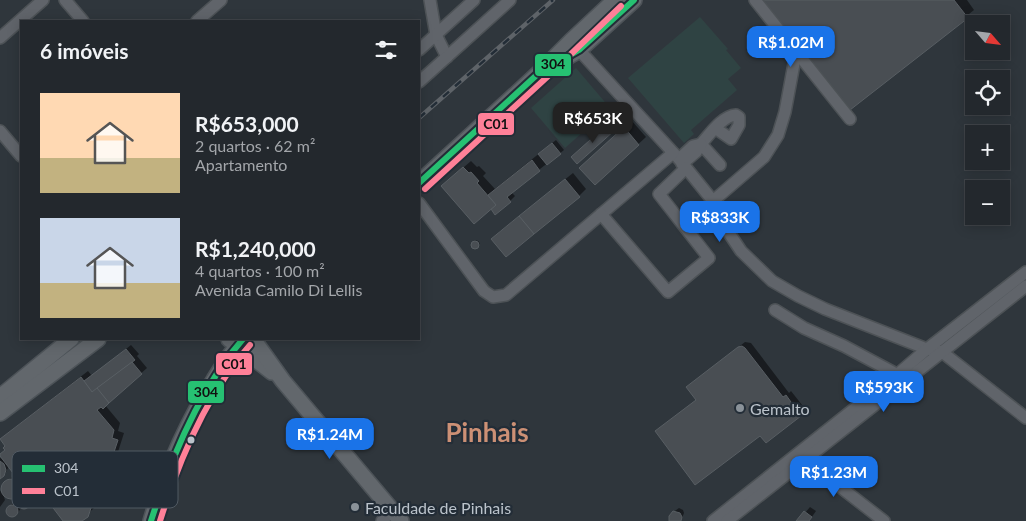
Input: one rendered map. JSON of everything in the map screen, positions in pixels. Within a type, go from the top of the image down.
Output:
[{"type":"main road","points":[[420,182],[616,0]]},
{"type":"main road","points":[[540,72],[579,50],[634,0]]},
{"type":"main road","points":[[1,393],[70,340]]},
{"type":"main road","points":[[0,413],[97,340]]},
{"type":"main road","points":[[254,340],[283,381],[392,517]]},
{"type":"main road","points":[[177,451],[200,402],[236,341],[283,381]]},
{"type":"main road","points":[[151,521],[155,508]]},
{"type":"street","points":[[20,20],[43,0]]},
{"type":"street","points":[[64,0],[82,20]]},
{"type":"street","points":[[198,20],[221,0]]},
{"type":"street","points":[[430,0],[436,35],[447,56]]},
{"type":"street","points":[[420,49],[474,0]]},
{"type":"street","points":[[420,81],[510,0]]},
{"type":"street","points":[[755,0],[796,54],[850,119]]},
{"type":"street","points":[[0,38],[20,20]]},
{"type":"street","points":[[579,50],[680,161],[713,201],[741,252],[772,281],[818,306],[927,349],[942,352],[1026,418]]},
{"type":"street","points":[[713,201],[764,157],[778,135],[786,112],[796,54]]},
{"type":"street","points":[[601,214],[668,292],[709,258],[659,194],[680,161],[693,146],[701,144],[715,128]]},
{"type":"street","points":[[0,131],[20,155]]},
{"type":"street","points":[[701,144],[720,165]]},
{"type":"street","points":[[420,204],[484,290],[493,297],[506,294],[601,214],[680,161]]},
{"type":"street","points":[[902,377],[927,349],[1026,272]]},
{"type":"street","points":[[713,521],[801,456],[902,377],[942,352],[1026,286]]},
{"type":"street","points":[[776,310],[804,328],[844,346],[902,377]]},
{"type":"street","points":[[727,521],[801,456]]},
{"type":"street","points":[[801,456],[884,521]]},
{"type":"green space","points":[[700,17],[728,49],[726,50],[741,68],[728,79],[737,90],[691,130],[694,134],[684,143],[628,78]]},
{"type":"green space","points":[[576,68],[610,108],[565,148],[531,108]]},
{"type":"building","points":[[762,0],[954,0],[966,15],[965,20],[850,110]]},
{"type":"building","points":[[609,123],[615,130],[577,164],[571,157]]},
{"type":"building","points":[[624,127],[639,145],[595,185],[579,168]]},
{"type":"building","points":[[552,143],[561,154],[547,165],[538,154]]},
{"type":"building","points":[[532,160],[540,171],[507,197],[511,202],[495,215],[491,209],[496,205],[488,195]]},
{"type":"building","points":[[463,167],[469,173],[471,172],[479,181],[477,183],[496,205],[474,224],[441,186]]},
{"type":"building","points":[[565,179],[580,197],[534,234],[519,216]]},
{"type":"building","points":[[519,216],[534,234],[506,257],[491,239]]},
{"type":"building","points":[[475,241],[479,245],[475,249],[471,245]]},
{"type":"building","name":"Gemalto","points":[[742,346],[783,397],[786,395],[801,416],[766,443],[760,436],[695,485],[655,431],[696,400],[686,387],[738,347]]},
{"type":"building","points":[[126,349],[135,360],[92,392],[84,381]]},
{"type":"building","points":[[132,362],[142,374],[109,403],[97,388]]},
{"type":"building","points":[[81,377],[92,392],[97,388],[109,403],[103,409],[101,407],[97,410],[114,430],[112,438],[118,440],[114,451],[12,451],[12,472],[0,456],[5,450],[3,448],[5,446],[0,439]]},
{"type":"building","points":[[0,461],[4,464],[6,470],[4,476],[0,479]]},
{"type":"building","points":[[11,479],[11,499],[4,496],[1,489],[4,482]]},
{"type":"building","points":[[10,505],[12,505],[12,508],[18,509],[18,513],[14,517],[10,517],[6,513],[6,509]]},
{"type":"building","points":[[53,508],[91,508],[88,517],[82,521],[63,521]]},
{"type":"building","points":[[673,511],[680,513],[681,521],[669,521],[669,516]]},
{"type":"building","points":[[804,511],[812,517],[809,521],[796,521]]},
{"type":"railway","points":[[420,117],[553,0]]},
{"type":"transit line","name":"304","points":[[420,182],[540,72],[579,50],[634,0]]},
{"type":"transit line","name":"C01","points":[[425,189],[621,6]]},
{"type":"transit line","name":"304","points":[[176,451],[188,425],[213,380],[242,340]]},
{"type":"transit line","name":"C01","points":[[178,470],[196,428],[220,384],[250,345]]},
{"type":"transit line","name":"304","points":[[151,521],[156,508]]},
{"type":"transit line","name":"C01","points":[[160,521],[165,508]]},
{"type":"place","name":"Gemalto","points":[[740,408]]},
{"type":"place","name":"Faculdade de Pinhais","points":[[355,507]]},
{"type":"district","name":"Pinhais","points":[[487,432]]}]
